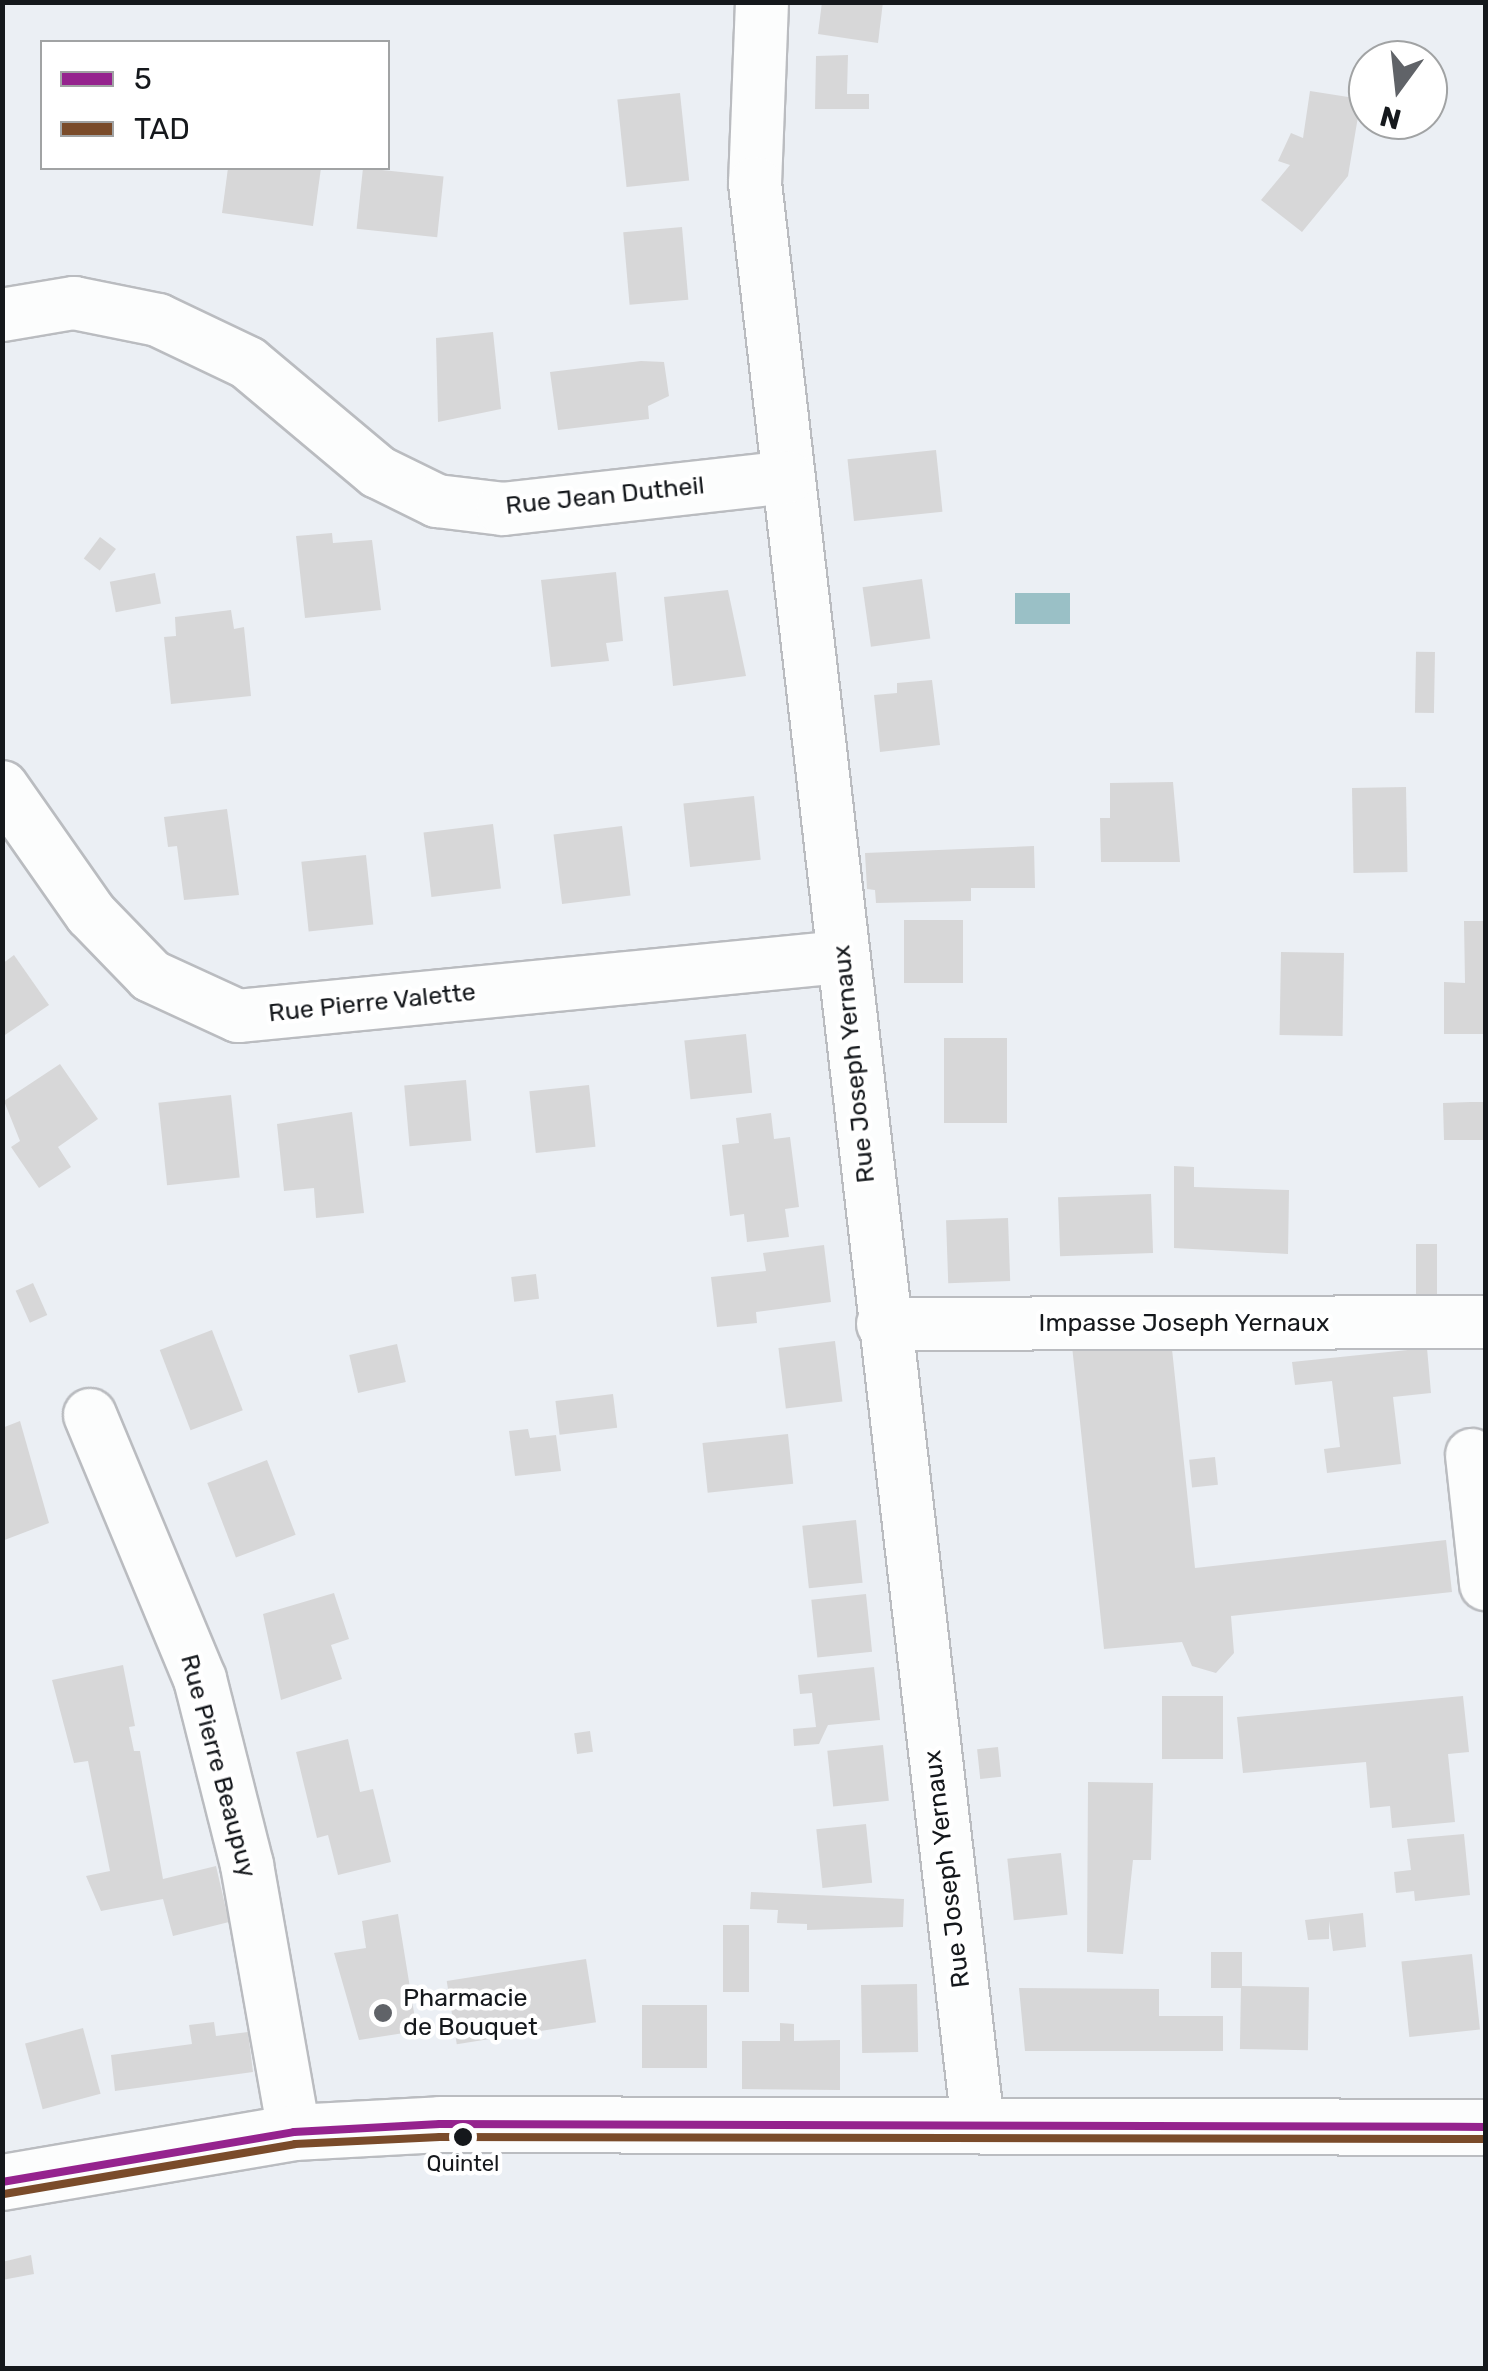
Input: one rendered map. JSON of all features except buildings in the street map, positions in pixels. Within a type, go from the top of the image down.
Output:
[{"type":"main road","points":[[2,2182],[294,2132],[440,2124],[1486,2128]]},
{"type":"street","name":"Rue Joseph Yernaux","points":[[762,2],[755,183],[883,1324],[978,2124]]},
{"type":"street","name":"Rue Jean Dutheil","points":[[2,315],[74,303],[158,320],[248,363],[378,472],[437,500],[503,509],[787,476]]},
{"type":"street","name":"Rue Pierre Valette","points":[[2,787],[91,914],[151,976],[238,1016],[842,957]]},
{"type":"street","name":"Impasse Joseph Yernaux","points":[[883,1324],[1486,1322]]},
{"type":"street","name":"Rue Pierre Beaupuy","points":[[90,1415],[200,1678],[247,1865],[294,2132]]},
{"type":"street","points":[[1472,1455],[1486,1584]]},
{"type":"water","points":[[1015,593],[1070,593],[1070,624],[1015,624]]},
{"type":"transit line","name":"5","points":[[2,2182],[294,2132],[440,2124],[1486,2127]]},
{"type":"transit line","name":"TAD","points":[[4,2194],[295,2144],[440,2137],[1486,2139]]},
{"type":"place","name":"Pharmacie de Bouquet","points":[[383,2013]]},
{"type":"place","name":"Quintel","points":[[463,2137]]}]
